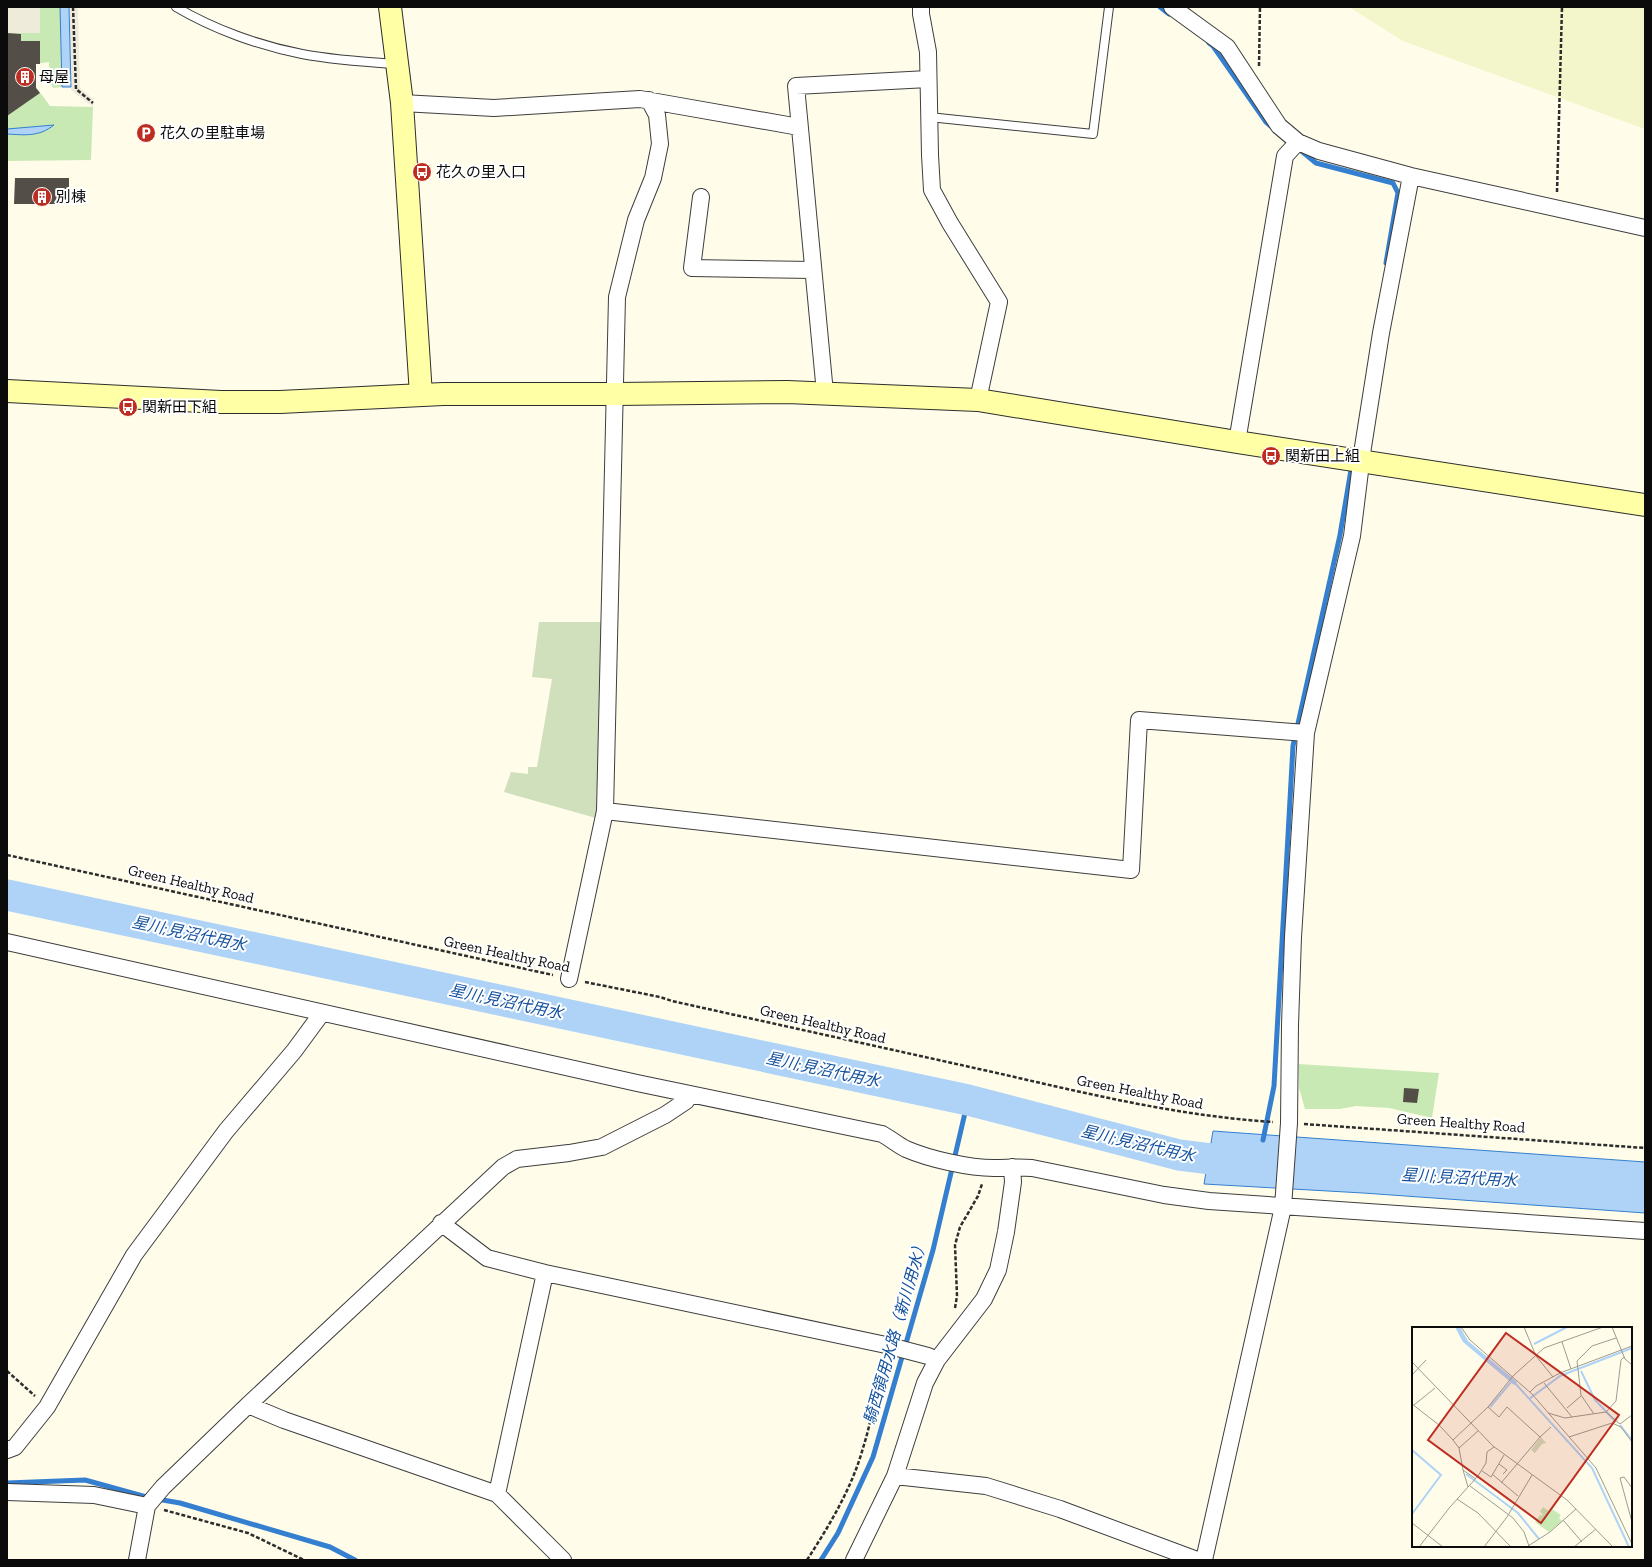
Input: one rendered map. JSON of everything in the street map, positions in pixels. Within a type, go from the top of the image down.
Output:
[{"type":"street","points":[[390,7],[402,102],[421,395]]},
{"type":"street","points":[[921,7],[920,14],[928,52],[932,190],[950,223],[999,302],[978,400]]},
{"type":"street","points":[[1172,7],[1227,47],[1279,126],[1298,142],[1319,151],[1411,176],[1645,228]]},
{"type":"street","points":[[825,393],[796,86],[928,79]]},
{"type":"street","points":[[402,102],[494,108],[640,99],[800,127]]},
{"type":"street","points":[[569,979],[605,811],[616,394],[617,298],[636,220],[653,178],[660,144],[657,115],[649,100]]},
{"type":"street","points":[[1237,442],[1285,156],[1298,142]]},
{"type":"street","points":[[1204,1560],[1283,1201],[1288,1127],[1293,944],[1306,733],[1352,536],[1381,333],[1411,176]]},
{"type":"street","points":[[701,197],[692,268],[813,270]]},
{"type":"street","points":[[7,391],[221,402],[280,402],[421,395],[787,392],[978,400],[1362,462],[1645,505]]},
{"type":"street","points":[[605,811],[1131,870],[1139,720],[1306,733]]},
{"type":"street","points":[[7,942],[690,1094],[882,1134],[906,1148],[929,1156],[971,1166],[994,1168],[1032,1168],[1164,1195],[1209,1201],[1283,1201],[1645,1231]]},
{"type":"street","points":[[7,1450],[15,1447],[47,1407],[106,1307],[134,1255],[226,1131],[294,1051],[322,1013]]},
{"type":"street","points":[[137,1560],[147,1506],[163,1487],[248,1404],[503,1167],[517,1158],[568,1153],[602,1147],[665,1115],[686,1101],[690,1094]]},
{"type":"street","points":[[854,1560],[895,1476],[925,1382],[937,1360],[984,1299],[998,1270],[1013,1182],[1012,1167]]},
{"type":"street","points":[[441,1224],[487,1258],[545,1273],[893,1347],[937,1360]]},
{"type":"street","points":[[497,1494],[545,1273]]},
{"type":"street","points":[[248,1404],[284,1420],[497,1494],[563,1560]]},
{"type":"street","points":[[895,1476],[986,1486],[1060,1509],[1198,1560]]},
{"type":"street","points":[[7,1492],[94,1495],[147,1506]]},
{"type":"lane","points":[[176,7],[215,26],[260,44],[302,54],[349,61],[397,64]]},
{"type":"lane","points":[[929,118],[1093,134],[1109,7]]},
{"type":"path","points":[[73,7],[76,89],[93,103]]},
{"type":"path","points":[[1259,67],[1260,7]]},
{"type":"path","points":[[1556,208],[1562,7]]},
{"type":"path","name":"Green Healthy Road","points":[[7,855],[569,979],[660,997],[672,1001],[1146,1107],[1288,1127],[1645,1148]]},
{"type":"path","points":[[954,1314],[957,1296],[956,1245],[962,1223],[978,1196],[983,1178]]},
{"type":"path","points":[[807,1560],[821,1539],[849,1486],[861,1454],[883,1360]]},
{"type":"path","points":[[7,1371],[47,1407]]},
{"type":"path","points":[[147,1506],[248,1533],[304,1560]]},
{"type":"green space","points":[[7,7],[60,7],[62,87],[53,88],[50,82],[49,62],[36,64],[36,87],[50,106],[93,107],[91,160],[7,161]]},
{"type":"green space","points":[[1349,7],[1645,7],[1645,129],[1403,41]]},
{"type":"green space","points":[[539,622],[602,622],[596,818],[504,792],[511,772],[528,774],[528,767],[537,767],[552,679],[532,677]]},
{"type":"green space","points":[[1299,1064],[1439,1073],[1432,1118],[1389,1108],[1356,1106],[1340,1109],[1305,1109],[1299,1088]]},
{"type":"shaded area","points":[[7,7],[40,7],[40,33],[7,33]]},
{"type":"shaded area","points":[[69,7],[78,7],[80,88],[93,99],[93,107],[71,90]]},
{"type":"water","points":[[60,7],[69,7],[71,87],[62,87]]},
{"type":"water","points":[[54,125],[43,132],[26,135],[7,134],[7,129]]},
{"type":"water","points":[[1213,1131],[1645,1162],[1645,1213],[1363,1193],[1204,1184]]},
{"type":"building","name":"母屋","points":[[7,33],[21,34],[21,41],[40,41],[40,64],[36,64],[36,88],[40,93],[7,116]]},
{"type":"building","name":"別棟","points":[[15,178],[69,178],[69,204],[14,204]]},
{"type":"building","points":[[1404,1088],[1419,1089],[1417,1103],[1403,1102]]},
{"type":"waterway","points":[[1160,7],[1169,14]]},
{"type":"waterway","points":[[1209,43],[1213,46],[1266,122],[1273,128]]},
{"type":"waterway","points":[[1299,149],[1316,163],[1393,183],[1398,193],[1386,263]]},
{"type":"waterway","points":[[1263,1140],[1274,1086],[1293,746],[1340,535],[1352,464]]},
{"type":"waterway","name":"星川;見沼代用水","points":[[7,895],[968,1100],[1179,1155],[1251,1164]]},
{"type":"waterway","name":"騎西領用水路（新川用水）","points":[[821,1560],[838,1533],[873,1457],[933,1250],[968,1100]]},
{"type":"waterway","points":[[7,1483],[85,1480],[150,1498]]},
{"type":"waterway","points":[[157,1499],[180,1503],[330,1547],[355,1560]]},
{"type":"place","name":"母屋","points":[[25,77]]},
{"type":"place","name":"花久の里駐車場","points":[[146,133]]},
{"type":"place","name":"花久の里入口","points":[[422,172]]},
{"type":"place","name":"別棟","points":[[42,197]]},
{"type":"place","name":"関新田下組","points":[[128,407]]},
{"type":"place","name":"関新田上組","points":[[1271,456]]}]
